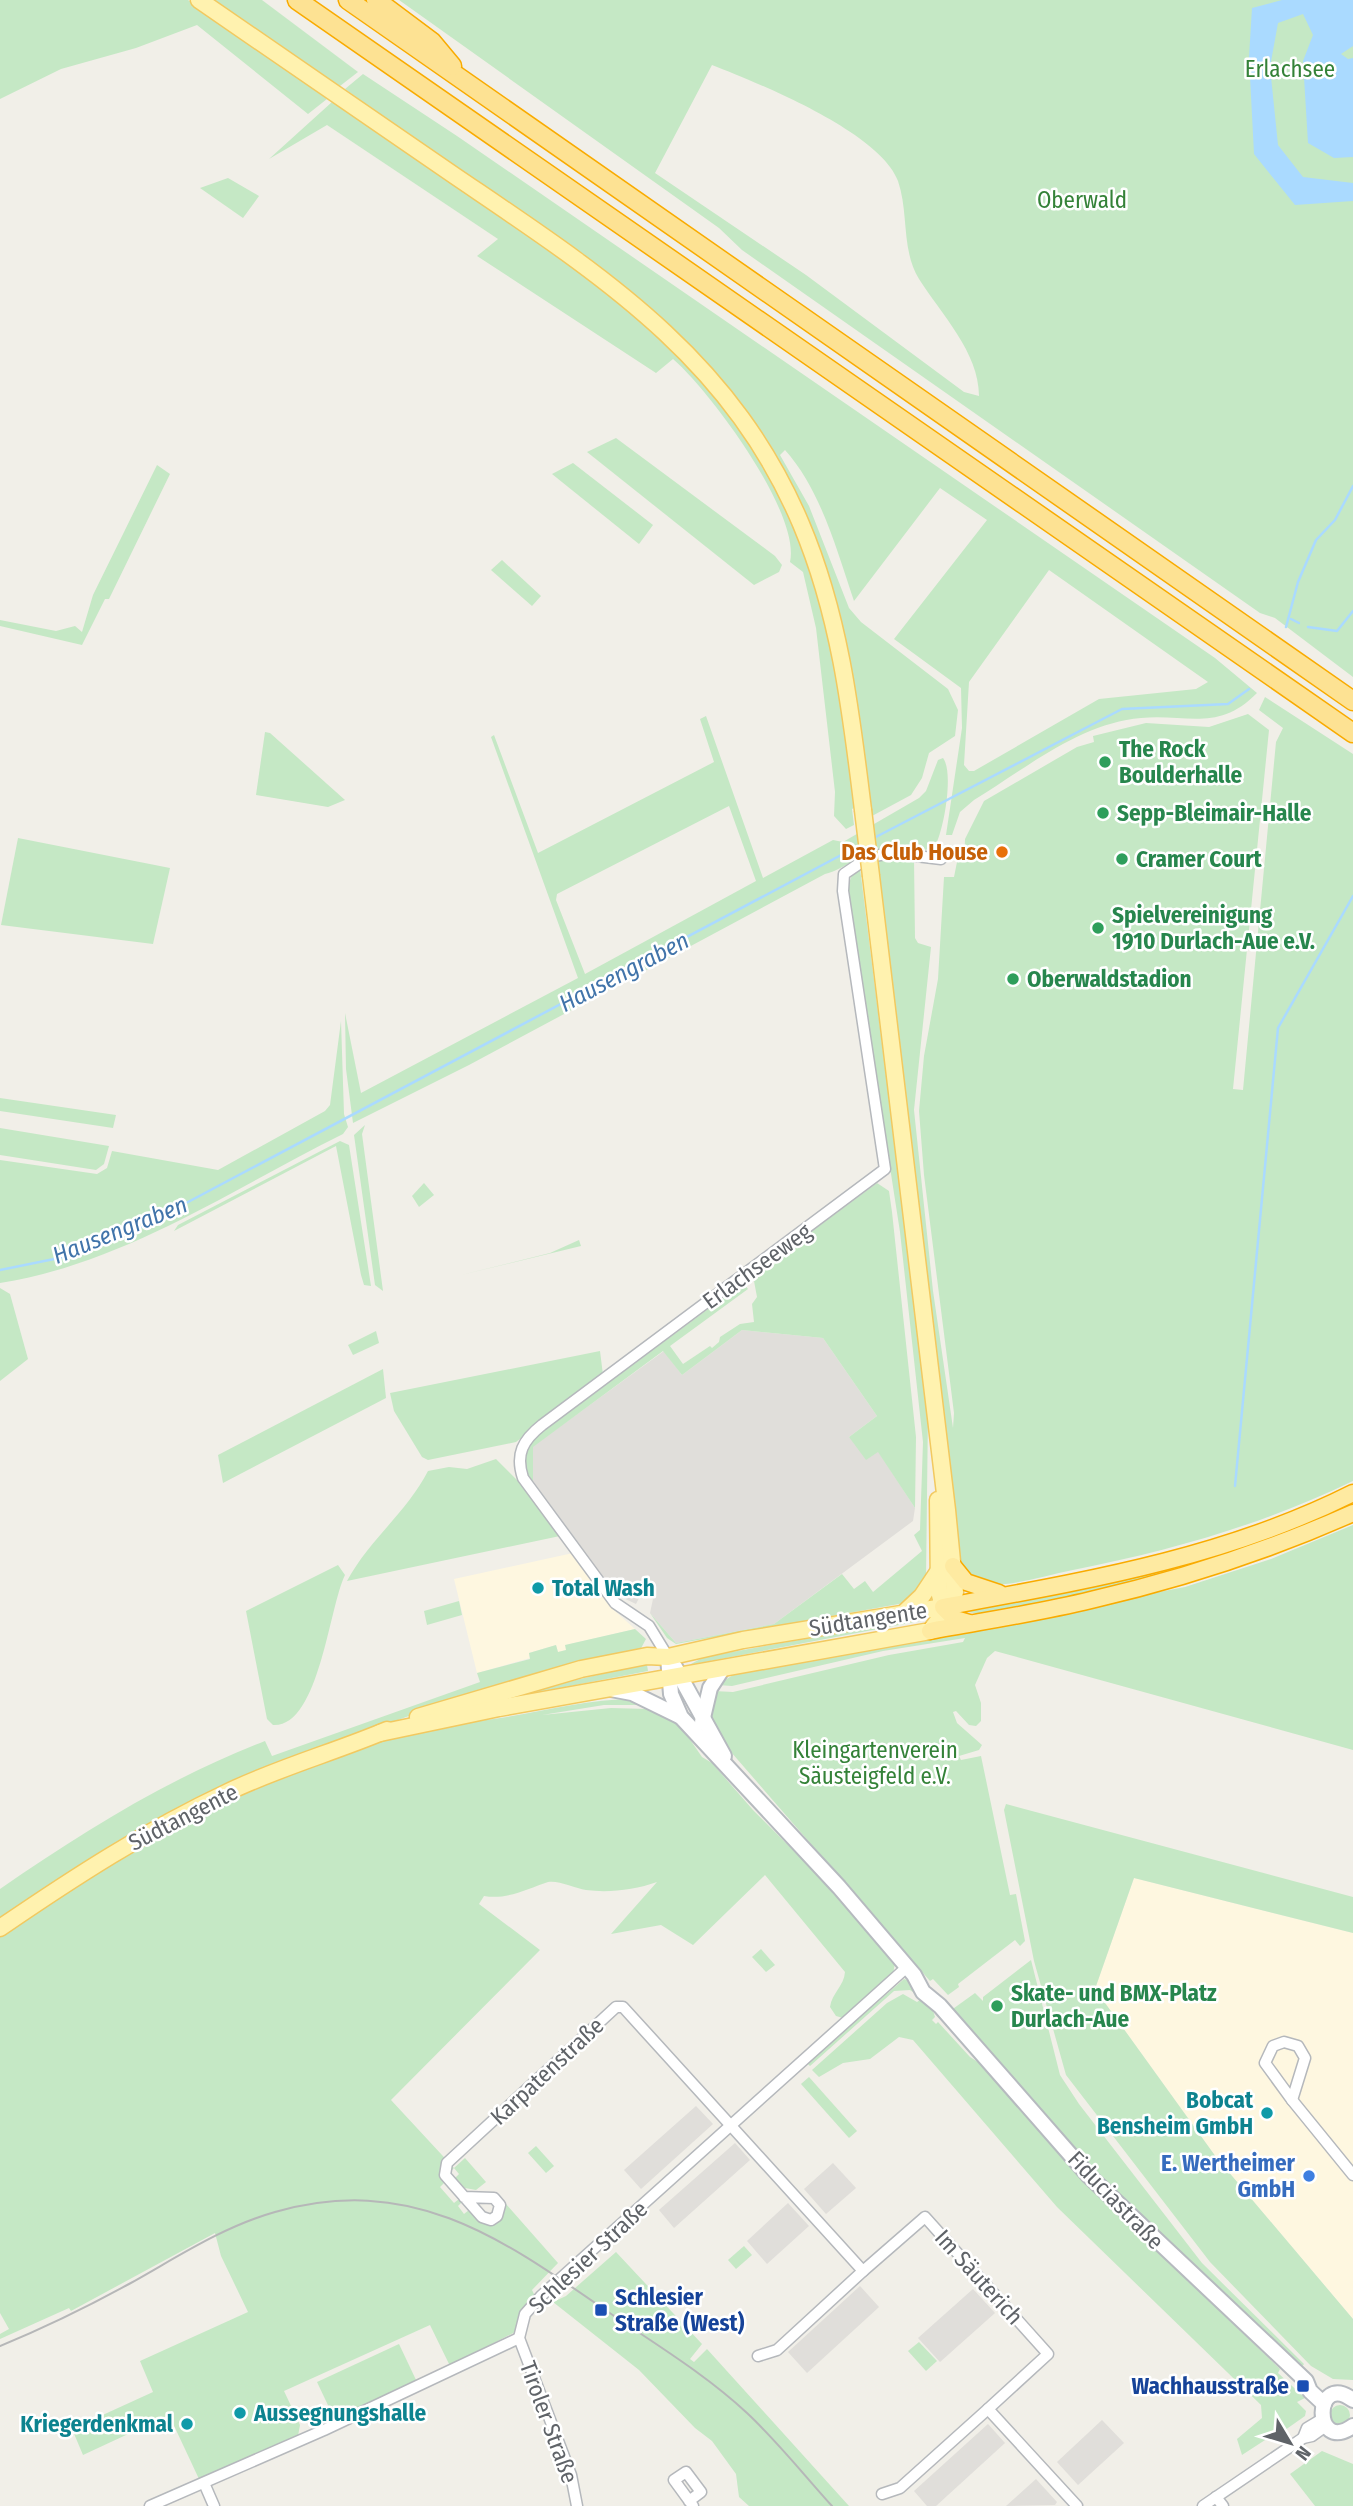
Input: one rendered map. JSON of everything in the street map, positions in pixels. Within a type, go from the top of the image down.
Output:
[{"type":"highway","points":[[296,0],[729,303],[838,374],[1353,733]]},
{"type":"highway","points":[[348,0],[381,11],[461,76],[1353,701]]},
{"type":"highway","name":"Südtangente","points":[[947,1608],[1186,1558],[1283,1524],[1353,1493]]},
{"type":"highway","name":"Südtangente","points":[[929,1631],[1057,1608],[1182,1577],[1252,1555],[1353,1513]]},
{"type":"highway","points":[[945,1569],[974,1587],[1008,1595]]},
{"type":"highway","points":[[947,1608],[969,1623]]},
{"type":"main road","points":[[199,0],[605,280],[660,324],[722,391],[752,433],[784,487],[819,570],[844,665],[863,810],[941,1473],[945,1569],[955,1592],[947,1608],[929,1631]]},
{"type":"main road","points":[[904,1612],[945,1569]]},
{"type":"main road","name":"Südtangente","points":[[0,1928],[119,1849],[181,1815],[267,1775],[440,1708],[528,1682],[647,1656],[668,1657],[743,1640],[904,1612],[947,1608]]},
{"type":"main road","name":"Südtangente","points":[[380,1733],[499,1708],[929,1631]]},
{"type":"main road","name":"Fiduciastraße","points":[[668,1657],[681,1717],[712,1754],[734,1773],[839,1887],[910,1971],[933,1991],[940,2006],[1089,2176],[1306,2381],[1310,2391],[1326,2411]]},
{"type":"main road","points":[[702,1722],[710,1688],[723,1668]]},
{"type":"main road","name":"Fiduciastraße","points":[[674,1676],[734,1773]]},
{"type":"main road","points":[[610,1689],[639,1696],[681,1717]]},
{"type":"main road","points":[[1351,2430],[1337,2432],[1326,2411],[1342,2395],[1353,2399]]},
{"type":"street","name":"Erlachseeweg","points":[[668,1657],[649,1626],[615,1603],[523,1478],[519,1455],[526,1440],[542,1425],[885,1169],[843,891],[844,874],[869,857],[891,853],[942,859]]},
{"type":"street","name":"Schlesier Straße","points":[[150,2506],[519,2338],[525,2314],[541,2296],[910,1971]]},
{"type":"street","name":"Karpatenstraße","points":[[464,2197],[445,2175],[447,2163],[615,2007],[628,2010],[731,2126]]},
{"type":"street","points":[[1292,2100],[1305,2058],[1298,2046],[1284,2042],[1273,2046],[1265,2063],[1292,2100],[1353,2175]]},
{"type":"street","points":[[731,2126],[863,2271],[777,2350],[758,2356]]},
{"type":"street","name":"Im Säuterich","points":[[863,2271],[925,2217],[1048,2354],[988,2409]]},
{"type":"street","name":"Tiroler Straße","points":[[519,2338],[571,2475],[577,2506]]},
{"type":"street","points":[[882,2494],[900,2488],[988,2409],[1077,2506]]},
{"type":"street","points":[[1203,2506],[1303,2438],[1312,2436],[1326,2411]]},
{"type":"street","points":[[204,2483],[214,2506]]},
{"type":"street","points":[[1216,2497],[1223,2506]]},
{"type":"shaded area","points":[[742,1330],[823,1338],[877,1416],[849,1437],[878,1451],[915,1508],[913,1521],[774,1624],[676,1643],[650,1613],[653,1599],[641,1594],[636,1604],[617,1595],[533,1481],[532,1447],[664,1351],[682,1375]]},
{"type":"shaded area","points":[[573,1553],[616,1612],[635,1629],[566,1645],[566,1650],[558,1652],[556,1645],[529,1653],[530,1658],[477,1673],[454,1579]]},
{"type":"shaded area","points":[[1134,1878],[1353,1933],[1353,2319],[1216,2157],[1095,1989]]},
{"type":"shaded area","points":[[696,2106],[713,2124],[641,2189],[624,2170]]},
{"type":"shaded area","points":[[735,2143],[750,2160],[674,2228],[659,2210]]},
{"type":"shaded area","points":[[833,2163],[856,2188],[826,2214],[804,2189]]},
{"type":"shaded area","points":[[788,2203],[809,2226],[767,2264],[747,2241]]},
{"type":"shaded area","points":[[860,2286],[879,2307],[807,2373],[788,2352]]},
{"type":"shaded area","points":[[973,2289],[995,2313],[940,2362],[918,2338]]},
{"type":"shaded area","points":[[1102,2420],[1124,2443],[1078,2485],[1057,2462]]},
{"type":"shaded area","points":[[988,2424],[1005,2443],[936,2506],[927,2506],[914,2491]]},
{"type":"shaded area","points":[[1036,2479],[1057,2502],[1055,2505],[1006,2506]]},
{"type":"green space","points":[[0,0],[188,0],[314,86],[313,89],[327,99],[308,114],[197,25],[136,48],[61,69],[0,99]]},
{"type":"green space","points":[[208,0],[262,0],[358,72],[340,86]]},
{"type":"green space","name":"Oberwald","points":[[399,0],[1353,0],[1353,677],[1275,618],[1260,613],[742,250],[719,228]],"holes":[[[712,65],[816,111],[868,145],[887,163],[898,181],[901,193],[907,244],[913,268],[966,349],[973,364],[979,396],[964,392],[806,275],[655,173]]]},
{"type":"green space","points":[[363,74],[457,136],[1215,658],[1257,693],[1243,705],[1216,717],[1141,718],[1118,722],[1075,738],[974,800],[960,812],[952,835],[946,835],[962,728],[961,688],[894,639],[987,520],[940,488],[854,601],[818,502],[809,483],[785,450],[780,455],[809,506],[849,608],[861,622],[948,689],[958,710],[955,736],[929,753],[922,778],[911,795],[872,816],[867,799],[853,684],[828,573],[797,499],[710,369],[679,336],[615,280],[362,105],[363,102],[345,89]],"holes":[[[1049,570],[1208,682],[1196,689],[1099,699],[974,771],[969,771],[964,765],[969,682]]]},
{"type":"green space","points":[[332,102],[349,113],[351,111],[607,288],[700,375],[755,450],[797,529],[835,652],[856,807],[852,809],[854,825],[846,829],[834,816],[835,792],[816,628],[803,572],[790,562],[790,541],[782,514],[768,485],[729,424],[673,359],[656,373],[477,256],[498,239],[327,125],[269,159]]},
{"type":"green space","points":[[228,178],[259,196],[243,218],[200,188]]},
{"type":"green space","points":[[616,438],[775,556],[782,565],[779,572],[754,585],[587,452]]},
{"type":"green space","points":[[573,463],[653,525],[639,544],[552,474]]},
{"type":"green space","points":[[157,465],[170,474],[109,599],[105,599],[82,645],[0,626],[0,620],[56,631],[75,626],[82,632],[93,595]]},
{"type":"green space","points":[[502,560],[541,596],[532,606],[491,570]]},
{"type":"green space","points":[[1265,697],[1353,754],[1353,1481],[1284,1511],[1181,1545],[1028,1580],[984,1585],[959,1566],[956,1517],[949,1489],[877,858],[914,859],[915,938],[918,943],[931,947],[914,1110],[933,1291],[953,1428],[954,1413],[924,1175],[919,1111],[924,1056],[938,979],[944,877],[954,877],[957,862],[964,862],[965,839],[984,801],[1077,747],[1094,742],[1093,736],[1146,723],[1209,727],[1248,714],[1269,730],[1233,1089],[1243,1090],[1276,742],[1283,728],[1259,710]]},
{"type":"green space","points":[[706,716],[763,878],[833,840],[843,842],[919,798],[926,791],[938,760],[943,758],[948,775],[948,788],[942,827],[935,846],[915,851],[888,849],[874,852],[825,874],[469,1065],[353,1123],[346,1069],[345,1013],[361,1093],[578,978],[491,737],[494,735],[538,853],[714,762],[700,719]],"holes":[[[729,806],[756,881],[585,974],[556,900],[557,894]]]},
{"type":"green space","points":[[265,732],[270,733],[345,800],[328,807],[256,795]]},
{"type":"green space","points":[[18,838],[170,868],[153,944],[1,925]]},
{"type":"green space","points":[[860,868],[928,1412],[926,1580],[908,1601],[899,1604],[676,1644],[667,1638],[650,1613],[676,1643],[774,1624],[842,1574],[854,1589],[865,1581],[873,1592],[922,1551],[914,1535],[920,1530],[923,1442],[900,1232],[847,889],[852,875]]},
{"type":"green space","points":[[341,1021],[344,1114],[348,1127],[343,1134],[134,1242],[46,1273],[0,1283],[0,1160],[97,1174],[107,1168],[112,1151],[218,1170],[325,1111],[330,1105]]},
{"type":"green space","points":[[0,1098],[116,1115],[113,1128],[0,1111]]},
{"type":"green space","points":[[365,1125],[362,1134],[383,1291],[375,1285],[354,1135]]},
{"type":"green space","points":[[0,1128],[109,1146],[104,1164],[96,1170],[0,1155]]},
{"type":"green space","points":[[340,1141],[349,1145],[371,1286],[364,1285],[361,1275],[336,1146],[174,1231],[178,1225]]},
{"type":"green space","points":[[424,1183],[434,1195],[419,1207],[412,1196]]},
{"type":"green space","points":[[877,1183],[889,1191],[892,1212],[916,1437],[915,1508],[878,1452],[866,1460],[849,1437],[877,1416],[823,1338],[742,1330],[682,1375],[663,1351],[533,1447],[533,1481],[525,1466],[525,1460],[533,1439],[743,1283],[748,1289],[670,1346],[683,1364],[710,1346],[712,1348],[719,1342],[720,1337],[740,1324],[754,1322],[752,1304],[757,1297],[754,1281],[757,1272]]},
{"type":"green space","points":[[579,1240],[581,1246],[461,1275],[550,1253]]},
{"type":"green space","points":[[0,1288],[10,1294],[28,1359],[0,1381]]},
{"type":"green space","points":[[376,1331],[379,1343],[353,1355],[348,1345]]},
{"type":"green space","points":[[600,1351],[603,1375],[516,1442],[428,1460],[422,1457],[394,1411],[390,1393]]},
{"type":"green space","points":[[383,1369],[386,1398],[223,1483],[218,1455]]},
{"type":"green space","points":[[496,1459],[519,1482],[560,1536],[347,1581],[366,1552],[410,1500],[428,1471],[449,1467],[467,1469]]},
{"type":"green space","points":[[1353,1500],[1353,1506],[1250,1549],[1097,1593],[981,1614],[967,1612],[1024,1599]]},
{"type":"green space","name":"Kleingartenverein Säusteigfeld e.V.","points":[[1353,1525],[1353,1750],[995,1651],[987,1658],[975,1685],[981,1703],[981,1721],[976,1726],[969,1725],[956,1711],[953,1712],[957,1723],[982,1745],[979,1750],[959,1756],[961,1760],[981,1756],[1010,1895],[1016,1894],[1025,1941],[1020,1946],[1015,1940],[958,1984],[959,1987],[948,1995],[933,1979],[930,1981],[731,1752],[711,1718],[714,1691],[733,1692],[889,1655],[963,1642],[965,1638],[883,1651],[732,1686],[717,1685],[738,1672],[1185,1587],[1271,1559]]},
{"type":"green space","points":[[338,1565],[345,1575],[312,1687],[289,1721],[273,1725],[267,1719],[246,1611]]},
{"type":"green space","points":[[459,1601],[462,1615],[427,1625],[424,1611]]},
{"type":"green space","points":[[932,1616],[920,1621],[689,1665],[704,1657],[849,1631],[881,1621]]},
{"type":"green space","points":[[635,1629],[646,1639],[639,1652],[461,1697],[280,1763],[0,1921],[0,1889],[128,1807],[229,1756],[265,1741],[272,1756],[480,1682],[477,1673],[530,1659],[529,1653],[556,1645],[558,1652],[566,1650],[565,1645]]},
{"type":"green space","points":[[647,1665],[648,1671],[456,1708],[636,1666]]},
{"type":"green space","points":[[634,1699],[647,1705],[604,1705],[542,1715],[611,1708],[649,1709],[655,1706],[680,1725],[702,1757],[712,1763],[753,1810],[829,1886],[895,1963],[893,1974],[843,2018],[836,2016],[830,2007],[845,1972],[765,1875],[693,1945],[661,1925],[611,1934],[657,1882],[631,1889],[603,1891],[548,1882],[509,1895],[484,1896],[479,1904],[540,1950],[391,2100],[454,2168],[443,2179],[445,2182],[440,2187],[454,2203],[459,2199],[462,2202],[458,2206],[464,2214],[469,2210],[482,2222],[502,2215],[506,2204],[558,2263],[532,2290],[535,2296],[520,2313],[515,2332],[450,2366],[430,2325],[284,2391],[300,2425],[298,2436],[199,2479],[169,2415],[83,2455],[72,2429],[153,2392],[140,2361],[248,2312],[221,2256],[215,2233],[71,2311],[69,2308],[0,2339],[0,2334],[9,2329],[0,2313],[0,1936],[95,1872],[197,1815],[304,1766],[358,1747],[425,1728],[586,1703]]},
{"type":"green space","points":[[1006,1804],[1353,1897],[1353,1933],[1134,1878],[1095,1989],[1216,2157],[1353,2319],[1353,2380],[1333,2379],[1311,2366],[1210,2262],[1066,2075],[1034,1961],[1004,1810]]},
{"type":"green space","points":[[761,1949],[775,1965],[766,1972],[752,1957]]},
{"type":"green space","points":[[1031,1960],[1060,2075],[1079,2104],[1202,2263],[1304,2364],[1301,2368],[1104,2183],[950,2011],[975,1993],[983,2001],[983,1997]]},
{"type":"green space","points":[[904,1979],[910,1981],[916,1994],[910,1990],[894,1991],[810,2066],[807,2063]]},
{"type":"green space","points":[[903,1994],[917,2002],[923,1998],[932,2007],[935,2017],[932,2020],[936,2024],[938,2022],[970,2057],[981,2064],[1093,2189],[1280,2369],[1278,2373],[1305,2398],[1297,2402],[1306,2411],[1305,2416],[1242,2455],[1237,2439],[1262,2418],[1261,2405],[1057,2207],[913,2040],[899,2037],[870,2059],[843,2063],[819,2077],[812,2070],[887,2003]]},
{"type":"green space","points":[[809,2077],[857,2131],[849,2138],[801,2084]]},
{"type":"green space","points":[[536,2146],[554,2166],[546,2173],[528,2153]]},
{"type":"green space","points":[[465,2158],[486,2182],[476,2190],[465,2188],[454,2179],[459,2174],[454,2168]]},
{"type":"green space","points":[[744,2246],[752,2255],[736,2269],[728,2260]]},
{"type":"green space","points":[[616,2252],[702,2344],[690,2359],[694,2362],[707,2349],[849,2506],[749,2506],[739,2497],[736,2474],[712,2441],[695,2428],[639,2370],[553,2302],[566,2296]]},
{"type":"green space","points":[[919,2342],[937,2361],[926,2371],[908,2351]]},
{"type":"green space","points":[[399,2344],[417,2382],[335,2420],[317,2382]]},
{"type":"green space","points":[[1336,2405],[1344,2405],[1350,2415],[1344,2425],[1336,2425],[1330,2419],[1330,2411]]},
{"type":"green space","points":[[1322,2451],[1353,2464],[1353,2506],[1315,2506],[1290,2474]]},
{"type":"water","name":"Erlachsee","points":[[1282,0],[1353,0],[1353,46],[1341,54],[1348,59],[1353,58],[1353,157],[1334,158],[1308,143],[1303,61],[1313,35],[1303,14],[1278,23],[1270,67],[1278,145],[1303,177],[1353,183],[1353,201],[1295,205],[1254,154],[1249,57],[1252,8]]},
{"type":"waterway","name":"Hausengraben","points":[[1286,627],[1298,582],[1316,540],[1335,520],[1353,486]]},
{"type":"waterway","points":[[1308,627],[1337,631],[1353,611]]},
{"type":"waterway","points":[[1291,619],[1299,623]]},
{"type":"waterway","name":"Hausengraben","points":[[872,839],[1122,709],[1228,704],[1249,689]]},
{"type":"waterway","name":"Hausengraben","points":[[0,1270],[64,1257],[126,1235],[860,845]]},
{"type":"waterway","points":[[1235,1486],[1278,1028],[1353,896]]},
{"type":"tram line","points":[[0,2346],[81,2309],[200,2244],[255,2218],[323,2202],[368,2201],[410,2206],[449,2218],[525,2256],[694,2370],[758,2424],[832,2506]]},
{"type":"place","name":"The Rock Boulderhalle","points":[[1105,762]]},
{"type":"place","name":"Sepp-Bleimair-Halle","points":[[1103,813]]},
{"type":"place","name":"Das Club House","points":[[1002,852]]},
{"type":"place","name":"Cramer Court","points":[[1122,859]]},
{"type":"place","name":"Spielvereinigung 1910 Durlach-Aue e.V.","points":[[1098,928]]},
{"type":"place","name":"Oberwaldstadion","points":[[1013,979]]},
{"type":"place","name":"Total Wash","points":[[538,1588]]},
{"type":"place","name":"Skate- und BMX-Platz Durlach-Aue","points":[[997,2006]]},
{"type":"place","name":"Bobcat Bensheim GmbH","points":[[1267,2113]]},
{"type":"place","name":"E. Wertheimer GmbH","points":[[1309,2176]]},
{"type":"place","name":"Schlesier Straße (West)","points":[[601,2310]]},
{"type":"place","name":"Wachhausstraße","points":[[1303,2386]]},
{"type":"place","name":"Aussegnungshalle","points":[[240,2413]]},
{"type":"place","name":"Kriegerdenkmal","points":[[187,2424]]}]
